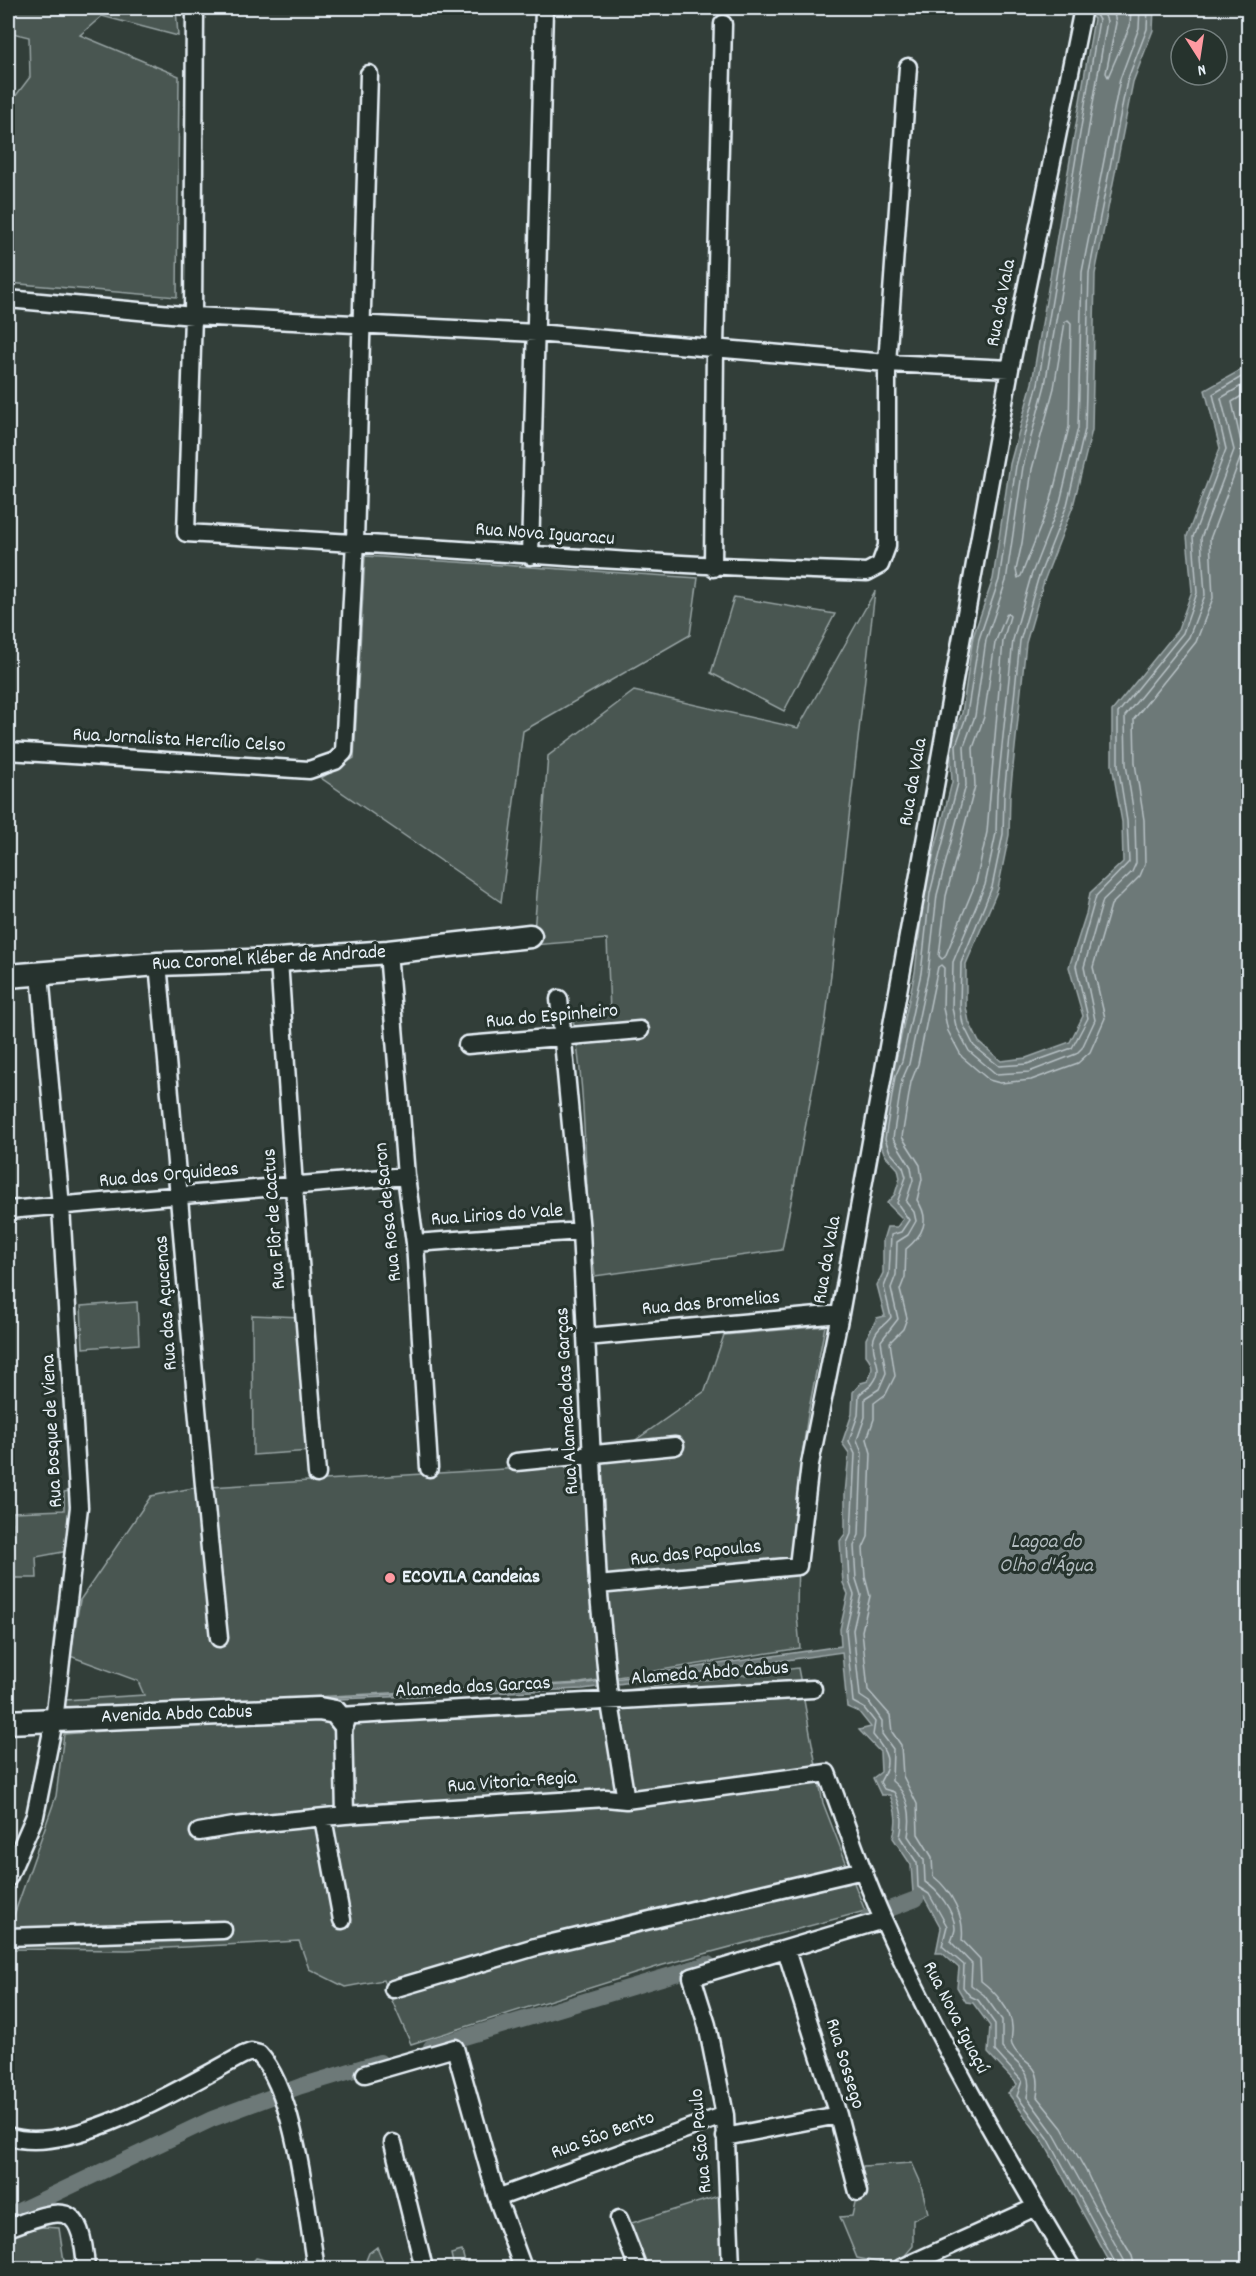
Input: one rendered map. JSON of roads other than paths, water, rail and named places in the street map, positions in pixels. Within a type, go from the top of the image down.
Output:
[{"type":"main road","name":"Rua Coronel Kléber de Andrade","points":[[8,976],[158,964],[279,960],[388,952],[530,936]]},
{"type":"main road","name":"Avenida Abdo Cabus","points":[[8,1722],[319,1709],[335,1712],[341,1719]]},
{"type":"street","points":[[193,316],[195,8]]},
{"type":"street","points":[[530,556],[544,8]]},
{"type":"street","name":"Rua da Vala","points":[[798,1566],[810,1464],[840,1314],[1010,369],[1083,8]]},
{"type":"street","points":[[713,568],[715,347],[723,24]]},
{"type":"street","points":[[887,363],[908,67]]},
{"type":"street","points":[[355,542],[369,74]]},
{"type":"street","points":[[8,299],[193,316],[536,333],[887,363],[1010,369]]},
{"type":"street","name":"Rua Nova Iguaracu","points":[[193,316],[186,533],[355,542],[713,568],[867,572],[880,565],[887,546],[887,363]]},
{"type":"street","name":"Rua Jornalista Hercílio Celso","points":[[8,751],[309,770],[335,760],[344,752],[355,542]]},
{"type":"street","name":"Rua Rosa de Saron","points":[[388,952],[406,1176],[415,1242],[429,1468]]},
{"type":"street","name":"Rua Flôr de Cactus","points":[[279,960],[317,1474]]},
{"type":"street","name":"Rua das Açucenas","points":[[158,964],[180,1195],[202,1484],[219,1638]]},
{"type":"street","name":"Rua Bosque de Viena","points":[[8,1878],[35,1816],[54,1721],[79,1507],[61,1207],[40,974]]},
{"type":"street","name":"Rua Alameda das Garças","points":[[559,999],[581,1231],[590,1456],[598,1585],[609,1699],[626,1800]]},
{"type":"street","name":"Rua do Espinheiro","points":[[467,1045],[640,1030]]},
{"type":"street","name":"Rua das Orquideas","points":[[8,1210],[406,1176]]},
{"type":"street","name":"Rua Lirios do Vale","points":[[415,1242],[581,1231]]},
{"type":"street","name":"Rua das Bromelias","points":[[586,1337],[840,1314]]},
{"type":"street","points":[[516,1462],[675,1446]]},
{"type":"street","name":"Rua das Papoulas","points":[[598,1585],[798,1566]]},
{"type":"street","name":"Alameda Abdo Cabus","points":[[609,1699],[813,1689]]},
{"type":"street","name":"Alameda das Garcas","points":[[341,1719],[609,1699]]},
{"type":"street","points":[[341,1719],[345,1815]]},
{"type":"street","name":"Rua Vitoria-Regia","points":[[198,1832],[234,1826],[345,1815],[606,1797],[626,1800],[827,1773]]},
{"type":"street","name":"Rua Nova Iguaçú","points":[[827,1773],[883,1920],[967,2089],[1072,2268]]},
{"type":"street","points":[[323,1818],[342,1920]]},
{"type":"street","points":[[393,1989],[535,1947],[863,1870]]},
{"type":"street","points":[[786,1950],[883,1920]]},
{"type":"street","points":[[8,1937],[223,1930]]},
{"type":"street","name":"Rua São Paulo","points":[[731,2268],[724,2115],[706,2025],[692,1977],[786,1950]]},
{"type":"street","name":"Rua Sossego","points":[[786,1950],[838,2115],[858,2192]]},
{"type":"street","points":[[365,2074],[455,2048],[497,2198],[523,2268]]},
{"type":"street","points":[[8,2136],[44,2139],[81,2132],[118,2120],[250,2052],[259,2054],[264,2059],[281,2094],[292,2132],[316,2268]]},
{"type":"street","name":"Rua São Bento","points":[[497,2198],[724,2115]]},
{"type":"street","points":[[725,2137],[838,2115]]},
{"type":"street","points":[[393,2143],[424,2268]]},
{"type":"street","points":[[901,2268],[1036,2207]]},
{"type":"street","points":[[8,2228],[44,2214],[59,2212],[70,2215],[80,2227],[86,2268]]},
{"type":"street","points":[[619,2219],[638,2268]]},
{"type":"water","name":"Lagoa do Olho d'Água","points":[[1084,8],[1154,8],[1153,30],[1133,82],[1095,274],[1092,430],[1073,506],[1044,581],[1026,643],[1010,795],[1009,835],[998,889],[966,964],[966,1007],[969,1022],[979,1042],[1001,1061],[1026,1058],[1070,1042],[1083,1016],[1069,967],[1086,914],[1090,893],[1123,862],[1122,822],[1112,765],[1112,711],[1178,630],[1192,591],[1187,536],[1220,448],[1205,390],[1248,366],[1248,2268],[1113,2268],[1043,2141],[1008,2093],[1017,2084],[988,2053],[990,2026],[973,2003],[966,2002],[957,1987],[959,1968],[942,1953],[936,1953],[941,1928],[924,1897],[913,1893],[911,1865],[893,1838],[896,1822],[890,1795],[881,1795],[873,1778],[881,1772],[880,1752],[859,1730],[871,1727],[859,1712],[847,1707],[842,1652],[583,1689],[167,1706],[581,1684],[841,1646],[840,1629],[848,1594],[843,1583],[840,1541],[845,1534],[845,1494],[849,1453],[842,1443],[852,1414],[853,1392],[861,1383],[868,1381],[872,1370],[866,1355],[866,1339],[877,1318],[885,1316],[877,1285],[883,1273],[883,1240],[887,1227],[897,1227],[903,1219],[887,1203],[895,1194],[900,1178],[898,1169],[885,1155],[879,1140],[889,1075],[896,1060],[915,972],[924,893],[952,782],[950,745],[962,713],[973,637],[993,579],[1010,464],[1032,383],[1094,19]]},
{"type":"waterway","points":[[868,1917],[916,1899]]},
{"type":"waterway","points":[[431,2047],[708,1964]]},
{"type":"waterway","points":[[8,2216],[212,2119],[301,2086],[380,2062]]},
{"type":"place","name":"ECOVILA Candeias","points":[[390,1578]]}]
